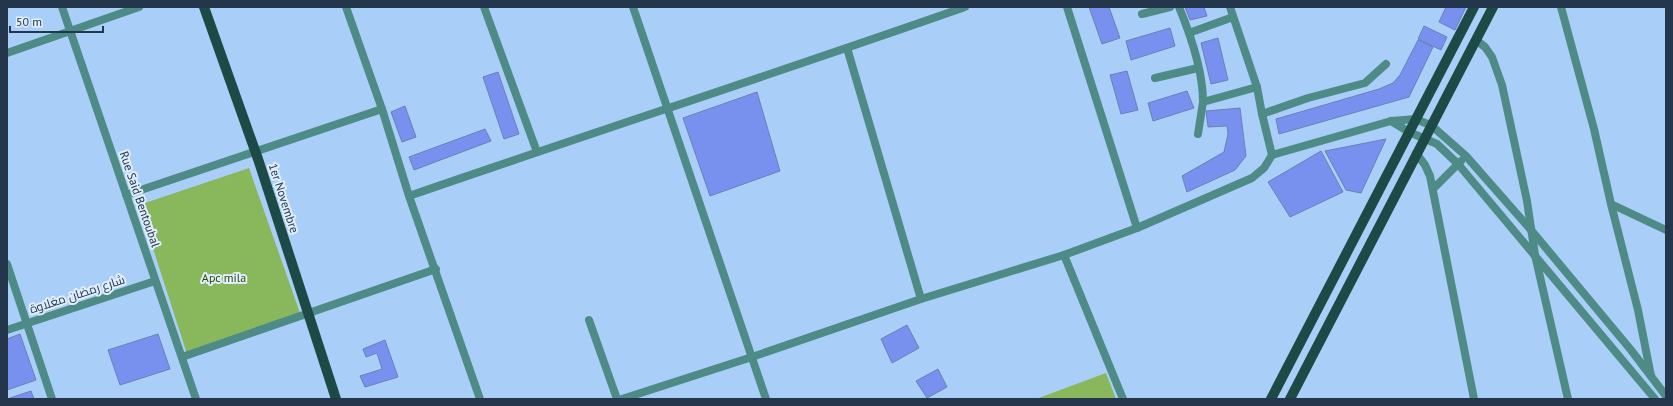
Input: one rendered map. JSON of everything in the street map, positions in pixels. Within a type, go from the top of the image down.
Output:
[{"type":"main road","name":"1er Novembre","points":[[204,7],[255,151],[336,399]]},
{"type":"main road","points":[[1271,399],[1474,7]]},
{"type":"main road","points":[[1290,399],[1416,153],[1432,126],[1493,7]]},
{"type":"street","name":"Rue Said Bentoubal","points":[[62,7],[196,399]]},
{"type":"street","points":[[7,53],[139,7]]},
{"type":"street","points":[[346,7],[382,109],[409,196],[436,269],[480,399]]},
{"type":"street","points":[[484,7],[537,152]]},
{"type":"street","points":[[633,7],[766,399]]},
{"type":"street","points":[[409,196],[537,152],[667,110],[965,7]]},
{"type":"street","points":[[1068,7],[1137,228]]},
{"type":"street","points":[[1142,14],[1170,7]]},
{"type":"street","points":[[1179,7],[1190,33],[1203,86],[1203,102],[1198,134]]},
{"type":"street","points":[[622,399],[752,357],[921,299],[1064,255],[1137,228],[1252,178],[1264,168],[1272,154],[1256,87],[1230,7]]},
{"type":"street","points":[[1561,7],[1594,129],[1638,310],[1656,399]]},
{"type":"street","points":[[1190,33],[1233,17]]},
{"type":"street","points":[[1476,40],[1485,47],[1492,57],[1502,85],[1527,201],[1535,255],[1568,399]]},
{"type":"street","points":[[847,48],[921,299]]},
{"type":"street","points":[[1262,114],[1308,98],[1365,83],[1386,64]]},
{"type":"street","points":[[1155,78],[1198,68]]},
{"type":"street","points":[[1203,102],[1256,87]]},
{"type":"street","points":[[126,195],[382,109]]},
{"type":"street","points":[[1272,154],[1391,121],[1416,119],[1432,126],[1466,156],[1531,230],[1631,350],[1666,396]]},
{"type":"street","points":[[1391,121],[1424,140],[1437,144],[1443,148],[1656,399]]},
{"type":"street","points":[[1416,153],[1425,165],[1430,176],[1474,399]]},
{"type":"street","points":[[1433,189],[1451,169],[1466,156]]},
{"type":"street","points":[[1611,204],[1666,230]]},
{"type":"street","points":[[1064,255],[1123,399]]},
{"type":"street","points":[[7,264],[52,399]]},
{"type":"street","points":[[182,356],[436,269]]},
{"type":"street","name":"شارع رمضان مغلاوة","points":[[7,330],[155,281]]},
{"type":"street","points":[[589,320],[617,399]]},
{"type":"green space","name":"Apc mila","points":[[249,168],[301,316],[187,354],[139,205]]},
{"type":"green space","points":[[1106,373],[1116,399],[1036,399]]},
{"type":"building","points":[[1089,7],[1109,7],[1120,38],[1102,44]]},
{"type":"building","points":[[1185,7],[1204,7],[1207,16],[1190,20]]},
{"type":"building","points":[[1446,7],[1466,7],[1455,30],[1439,22]]},
{"type":"building","points":[[1424,26],[1447,37],[1441,50],[1418,39]]},
{"type":"building","points":[[1170,28],[1175,46],[1131,60],[1126,41]]},
{"type":"building","points":[[1218,38],[1228,80],[1211,84],[1201,43]]},
{"type":"building","points":[[1418,40],[1433,47],[1409,97],[1279,134],[1276,119],[1379,89],[1393,83],[1400,75]]},
{"type":"building","points":[[1127,71],[1138,110],[1121,114],[1110,75]]},
{"type":"building","points":[[498,72],[519,134],[504,139],[483,77]]},
{"type":"building","points":[[1187,91],[1194,108],[1153,121],[1148,103]]},
{"type":"building","points":[[757,92],[780,171],[710,196],[683,118]]},
{"type":"building","points":[[405,106],[416,137],[402,142],[391,112]]},
{"type":"building","points":[[1240,108],[1246,156],[1235,170],[1187,192],[1182,176],[1224,152],[1228,134],[1227,126],[1208,127],[1206,111]]},
{"type":"building","points":[[485,129],[491,141],[414,170],[409,157]]},
{"type":"building","points":[[1386,139],[1361,193],[1346,190],[1325,151]]},
{"type":"building","points":[[1321,151],[1343,192],[1290,217],[1268,182]]},
{"type":"building","points":[[907,325],[919,348],[892,363],[881,339]]},
{"type":"building","points":[[20,334],[36,380],[7,390],[7,339]]},
{"type":"building","points":[[158,334],[170,369],[120,385],[108,350]]},
{"type":"building","points":[[385,340],[398,377],[365,387],[360,376],[382,369],[377,353],[366,357],[363,349]]},
{"type":"building","points":[[938,369],[947,387],[927,398],[916,381]]},
{"type":"building","points":[[31,391],[34,399],[7,399]]}]
